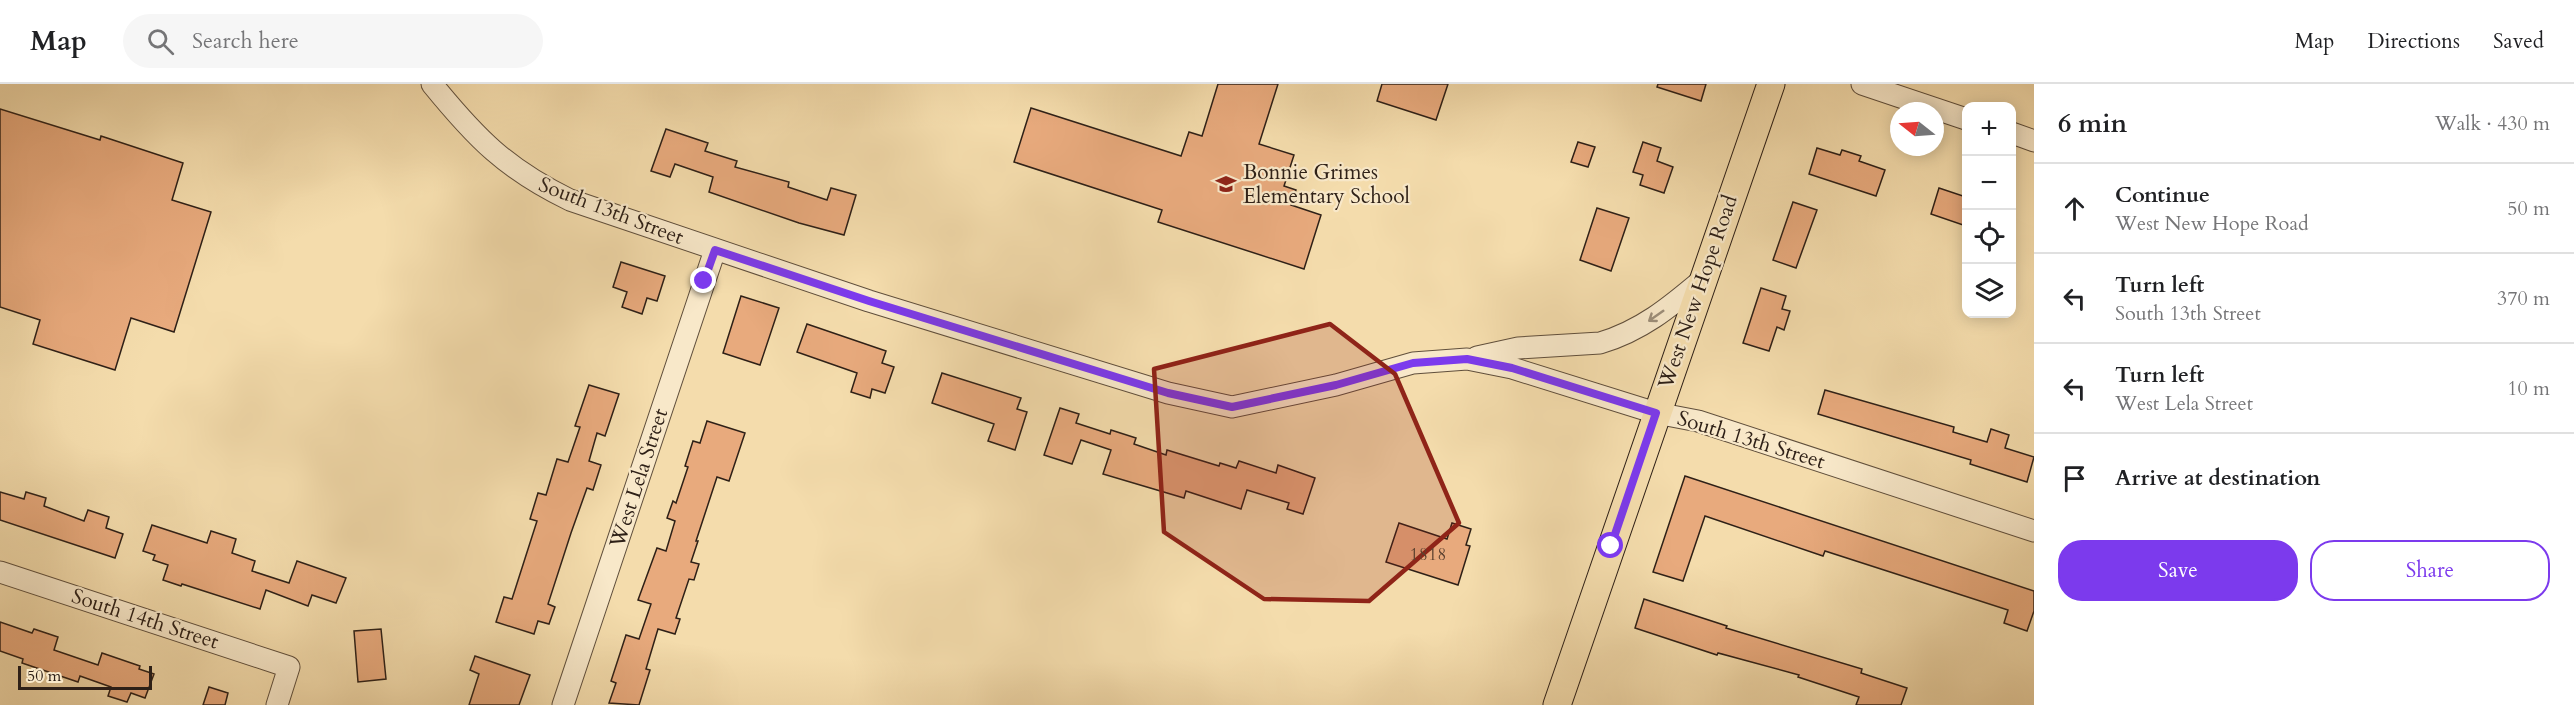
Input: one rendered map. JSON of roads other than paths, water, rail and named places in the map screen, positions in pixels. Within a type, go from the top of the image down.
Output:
[{"type":"main road","name":"West New Hope Road","points":[[1557,705],[1771,84]]},
{"type":"street","name":"South 13th Street","points":[[432,84],[462,121],[503,161],[536,183],[570,200],[869,301],[1168,393],[1232,407],[1336,385],[1413,363],[1467,359],[1512,368],[1656,413],[1713,426],[2034,531]]},
{"type":"street","points":[[1862,84],[1962,117]]},
{"type":"street","points":[[2016,134],[2034,141]]},
{"type":"street","name":"West Lela Street","points":[[563,705],[715,250]]},
{"type":"street","points":[[1467,359],[1518,348],[1600,343],[1613,339],[1656,318],[1702,280]]},
{"type":"street","name":"South 14th Street","points":[[0,572],[289,667],[277,705]]},
{"type":"place","name":"Bonnie Grimes Elementary School","points":[[1226,184]]}]
